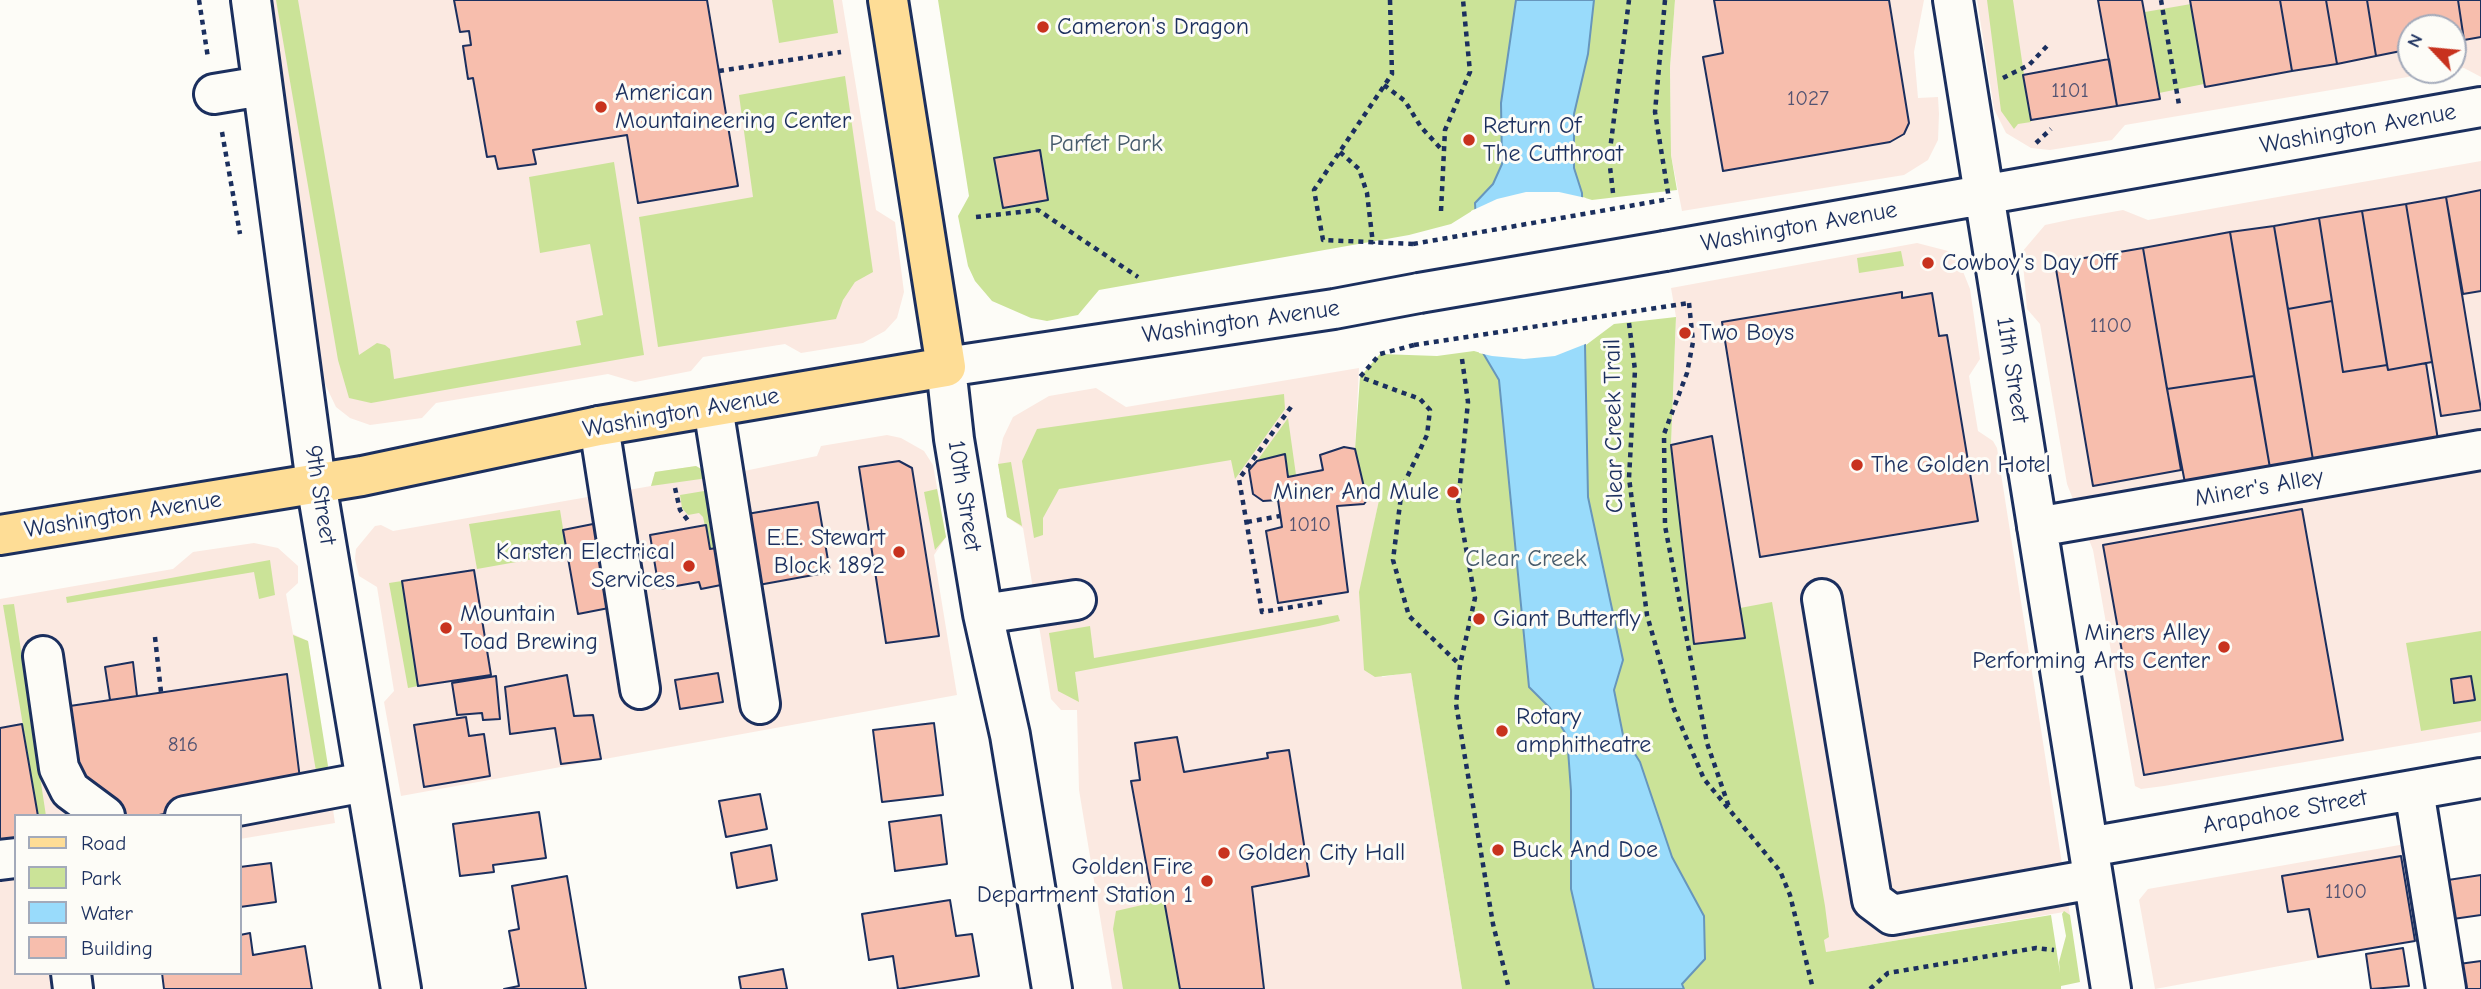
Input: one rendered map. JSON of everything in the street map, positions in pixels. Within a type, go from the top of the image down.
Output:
[{"type":"main road","name":"10th Street","points":[[888,0],[946,367]]},
{"type":"main road","name":"Washington Avenue","points":[[0,536],[316,483],[612,424],[946,367]]},
{"type":"street","name":"9th Street","points":[[251,0],[316,483],[401,989]]},
{"type":"street","name":"11th Street","points":[[1952,0],[2111,989]]},
{"type":"street","points":[[214,94],[262,86]]},
{"type":"street","name":"Washington Avenue","points":[[946,367],[1334,309],[2481,107]]},
{"type":"street","name":"10th Street","points":[[946,367],[954,439],[983,614],[1010,735],[1052,989]]},
{"type":"street","points":[[713,407],[760,704]]},
{"type":"street","points":[[612,424],[660,652]]},
{"type":"street","points":[[612,424],[640,690]]},
{"type":"street","name":"Miner's Alley","points":[[2037,527],[2481,450]]},
{"type":"street","name":"Arapahoe Street","points":[[1822,599],[1872,900],[1892,915],[2091,863],[2414,790],[2481,778]]},
{"type":"street","points":[[983,614],[1076,600]]},
{"type":"street","points":[[43,656],[59,768],[58,798],[62,814]]},
{"type":"street","points":[[59,768],[70,790],[102,814]]},
{"type":"street","points":[[2414,790],[2446,989]]},
{"type":"street","points":[[200,814],[368,791]]},
{"type":"street","points":[[242,822],[368,791]]},
{"type":"path","points":[[199,0],[240,235]]},
{"type":"path","points":[[1390,0],[1392,74],[1314,190],[1323,240],[1413,244],[1669,199],[1655,112],[1665,0]]},
{"type":"path","points":[[1441,211],[1446,130],[1470,72],[1463,0]]},
{"type":"path","points":[[1613,193],[1609,158],[1629,0]]},
{"type":"path","points":[[2161,0],[2179,105]]},
{"type":"path","points":[[1996,81],[2029,65],[2048,45]]},
{"type":"path","points":[[719,71],[841,52]]},
{"type":"path","points":[[1384,85],[1405,101],[1421,127],[1443,151]]},
{"type":"path","points":[[2036,143],[2051,129]]},
{"type":"path","points":[[1340,152],[1359,169],[1367,193],[1373,244]]},
{"type":"path","points":[[976,217],[1038,210],[1138,277]]},
{"type":"path","points":[[1460,665],[1409,616],[1393,560],[1402,488],[1427,435],[1430,410],[1420,399],[1360,377],[1380,354],[1414,345],[1689,303],[1693,342],[1687,373],[1664,434],[1665,526],[1707,743],[1731,813]]},
{"type":"path","name":"Clear Creek Trail","points":[[1629,323],[1635,370],[1629,478],[1647,615],[1673,707],[1690,752],[1704,779],[1780,872],[1790,895],[1813,989]]},
{"type":"path","points":[[1462,359],[1468,402],[1458,504],[1475,598],[1460,665],[1456,704],[1493,923],[1508,989]]},
{"type":"path","points":[[1291,407],[1239,479],[1262,612],[1322,602]]},
{"type":"path","points":[[675,488],[680,510],[690,527]]},
{"type":"path","points":[[1247,523],[1280,516]]},
{"type":"path","points":[[155,637],[161,692]]},
{"type":"path","points":[[1870,989],[1888,974],[2036,948],[2054,950]]},
{"type":"shaded area","points":[[265,0],[842,0],[876,210],[895,222],[904,292],[897,318],[885,331],[863,343],[801,353],[785,344],[703,357],[691,371],[635,382],[608,374],[436,403],[422,418],[370,425],[350,418],[336,407],[324,382]]},
{"type":"shaded area","points":[[1675,0],[1924,0],[1914,52],[1918,98],[1938,97],[1939,114],[1938,140],[1928,160],[1904,175],[1682,211],[1671,155],[1670,68]]},
{"type":"shaded area","points":[[1977,0],[2481,0],[2481,77],[2467,70],[2467,14],[2397,14],[2397,79],[2125,125],[2112,140],[2050,150],[2031,148],[2006,133],[1994,109]]},
{"type":"shaded area","points":[[2481,161],[2481,732],[2164,786],[2141,789],[2135,786],[2093,550],[2067,484],[2040,324],[2027,309],[2022,252],[2045,225],[2073,219],[2123,210],[2148,220]]},
{"type":"shaded area","points":[[1917,243],[1948,251],[1958,259],[1970,289],[1980,359],[1969,376],[1978,431],[1993,441],[1997,448],[2070,915],[2064,912],[1815,954],[1694,644],[1671,445],[1676,317],[1671,288]]},
{"type":"shaded area","points":[[1359,368],[1355,449],[1365,490],[1381,491],[1360,592],[1382,677],[1411,672],[1462,989],[1112,989],[1079,790],[1077,710],[1061,710],[1051,699],[1023,528],[1007,517],[998,464],[1003,438],[1013,417],[1049,396],[1096,388],[1126,407]]},
{"type":"shaded area","points":[[887,435],[901,438],[924,451],[933,465],[946,537],[934,555],[957,695],[401,796],[384,702],[394,691],[377,587],[359,576],[355,559],[356,549],[375,526],[381,525],[393,531],[651,486],[655,472],[696,466],[715,477],[817,456],[821,446]]},
{"type":"shaded area","points":[[254,543],[278,548],[298,566],[298,583],[286,594],[293,634],[308,641],[335,823],[242,839],[242,814],[14,814],[14,975],[87,975],[89,989],[0,989],[0,599],[173,569],[193,552]]},
{"type":"shaded area","points":[[2434,839],[2450,939],[2415,941],[2155,989],[2139,900],[2148,889]]},
{"type":"green space","points":[[276,0],[298,0],[359,355],[377,343],[385,345],[390,349],[394,379],[581,345],[576,321],[603,315],[590,244],[540,253],[529,177],[614,162],[644,355],[371,403],[349,398],[338,360]]},
{"type":"green space","points":[[772,0],[833,0],[838,33],[779,43]]},
{"type":"green space","name":"Parfet Park","points":[[938,0],[1516,0],[1501,103],[1502,164],[1493,184],[1475,203],[1475,209],[1451,224],[1409,235],[1099,290],[1078,315],[1047,321],[1031,318],[992,301],[975,281],[968,266],[958,216],[969,196]]},
{"type":"green space","points":[[1594,0],[1675,0],[1670,68],[1671,155],[1677,190],[1592,200],[1582,197],[1574,168],[1574,114],[1588,54]]},
{"type":"green space","points":[[1987,0],[2013,0],[2031,122],[2018,124],[2014,129],[2001,111]]},
{"type":"green space","points":[[2191,4],[2204,84],[2159,93],[2145,12]]},
{"type":"green space","points":[[845,76],[873,272],[855,282],[843,300],[836,319],[658,347],[639,217],[753,197],[739,95]]},
{"type":"green space","points":[[1901,251],[1904,266],[1859,273],[1857,258]]},
{"type":"green space","name":"Clear Creek","points":[[1676,317],[1671,445],[1694,644],[1745,638],[1740,608],[1772,602],[1825,906],[1829,937],[1824,940],[1826,952],[2051,915],[2060,973],[2059,962],[2066,936],[2062,914],[2064,911],[2070,915],[2080,982],[2061,986],[2061,989],[1462,989],[1411,673],[1375,677],[1364,670],[1359,592],[1381,491],[1365,490],[1361,485],[1355,449],[1360,377],[1380,354],[1437,356],[1474,351],[1492,356],[1586,345],[1614,324]]},
{"type":"green space","points":[[1284,394],[1285,409],[1235,479],[1231,460],[1059,489],[1043,518],[1043,535],[1034,538],[1022,461],[1037,429]]},
{"type":"green space","points":[[1288,418],[1296,475],[1288,477],[1284,454],[1257,461]]},
{"type":"green space","points":[[1011,462],[1022,526],[1007,517],[998,464]]},
{"type":"green space","points":[[696,466],[715,477],[651,486],[655,472]]},
{"type":"green space","points":[[716,489],[725,547],[710,549],[703,517],[699,513],[688,515],[682,508],[680,495]]},
{"type":"green space","points":[[937,489],[946,537],[935,550],[924,492]]},
{"type":"green space","points":[[560,510],[567,553],[477,569],[469,524]]},
{"type":"green space","points":[[270,560],[275,595],[259,599],[254,572],[67,603],[66,597]]},
{"type":"green space","points":[[402,581],[418,686],[408,688],[389,583]]},
{"type":"green space","points":[[14,604],[46,814],[38,814],[3,605]]},
{"type":"green space","points":[[1338,615],[1340,621],[1319,626],[1075,672],[1079,702],[1058,691],[1049,633],[1090,626],[1094,658]]},
{"type":"green space","points":[[2481,631],[2481,721],[2421,731],[2406,643]]},
{"type":"green space","points":[[293,635],[308,641],[328,766],[325,773],[317,777]]},
{"type":"green space","points":[[1164,900],[1180,989],[1123,989],[1113,929],[1116,911]]},
{"type":"water","name":"Clear Creek","points":[[1516,0],[1594,0],[1588,54],[1574,114],[1574,168],[1582,193],[1588,497],[1623,660],[1614,690],[1623,735],[1640,762],[1672,857],[1704,916],[1705,959],[1682,984],[1684,989],[1594,989],[1571,889],[1571,791],[1567,736],[1550,708],[1529,687],[1499,380],[1483,353],[1475,203],[1493,184],[1502,164],[1501,103]]},
{"type":"pier","points":[[1526,192],[1559,192],[1586,198],[1588,343],[1555,356],[1524,359],[1479,353],[1471,211],[1497,199]]},
{"type":"building","name":"American Mountaineering Center","points":[[454,0],[707,0],[738,186],[638,203],[627,135],[533,150],[536,164],[498,169],[495,156],[487,157],[473,78],[468,79],[463,46],[471,45],[469,31],[460,32]]},
{"type":"building","points":[[1714,0],[1889,0],[1909,123],[1904,134],[1890,142],[1723,171],[1703,57],[1723,53]]},
{"type":"building","points":[[2098,0],[2142,0],[2160,99],[2117,106]]},
{"type":"building","points":[[2190,0],[2280,0],[2292,71],[2205,87]]},
{"type":"building","points":[[2280,0],[2326,0],[2337,64],[2292,71]]},
{"type":"building","points":[[2326,0],[2367,0],[2376,56],[2337,64]]},
{"type":"building","points":[[2367,0],[2458,0],[2460,14],[2397,14],[2397,52],[2376,56]]},
{"type":"building","points":[[2458,0],[2481,0],[2481,37],[2467,39],[2467,14],[2460,14]]},
{"type":"building","points":[[2109,59],[2117,106],[2031,120],[2023,75]]},
{"type":"building","points":[[1040,150],[1048,200],[1003,208],[994,158]]},
{"type":"building","points":[[2481,190],[2481,291],[2463,294],[2446,197]]},
{"type":"building","points":[[2446,197],[2481,410],[2441,416],[2406,204]]},
{"type":"building","points":[[2406,204],[2432,362],[2388,370],[2362,211]]},
{"type":"building","points":[[2362,211],[2387,365],[2343,372],[2319,218]]},
{"type":"building","points":[[2319,218],[2332,301],[2288,309],[2274,226]]},
{"type":"building","points":[[2274,226],[2313,460],[2270,468],[2230,232]]},
{"type":"building","points":[[2230,232],[2254,376],[2167,389],[2143,248]]},
{"type":"building","points":[[2143,248],[2181,470],[2093,486],[2055,263]]},
{"type":"building","name":"The Golden Hotel","points":[[1902,292],[1902,298],[1932,293],[1939,336],[1947,335],[1978,521],[1760,557],[1722,322]]},
{"type":"building","points":[[2332,301],[2343,372],[2387,365],[2388,370],[2426,363],[2438,440],[2313,460],[2288,309]]},
{"type":"building","points":[[2254,376],[2270,468],[2185,483],[2167,389]]},
{"type":"building","points":[[1712,436],[1745,638],[1694,644],[1671,445]]},
{"type":"building","points":[[1344,447],[1355,449],[1367,500],[1364,504],[1337,506],[1348,592],[1278,603],[1266,531],[1282,527],[1278,500],[1263,501],[1253,494],[1249,470],[1257,461],[1285,454],[1288,477],[1323,470],[1320,455]]},
{"type":"building","name":"E.E. Stewart Block 1892","points":[[899,461],[912,468],[939,636],[886,643],[859,467]]},
{"type":"building","points":[[818,502],[830,572],[753,586],[741,515]]},
{"type":"building","name":"Miners Alley Performing Arts Center","points":[[2302,509],[2343,740],[2144,775],[2103,545]]},
{"type":"building","points":[[598,523],[614,607],[578,614],[563,530]]},
{"type":"building","name":"Karsten Electrical Services","points":[[706,525],[710,549],[722,547],[726,584],[701,589],[699,582],[659,589],[650,535]]},
{"type":"building","name":"Mountain Toad Brewing","points":[[474,570],[491,675],[418,686],[402,581]]},
{"type":"building","points":[[133,662],[137,696],[110,700],[105,667]]},
{"type":"building","points":[[718,673],[723,702],[680,709],[675,680]]},
{"type":"building","points":[[287,674],[301,787],[164,814],[123,814],[82,787],[63,707]]},
{"type":"building","points":[[567,675],[574,716],[593,715],[601,759],[561,764],[555,728],[510,734],[505,687]]},
{"type":"building","points":[[496,676],[500,719],[483,720],[482,713],[457,715],[452,683]]},
{"type":"building","points":[[2471,676],[2475,700],[2454,703],[2451,679]]},
{"type":"building","points":[[466,717],[469,736],[484,734],[490,776],[424,787],[414,725]]},
{"type":"building","points":[[934,723],[943,795],[882,802],[873,730]]},
{"type":"building","points":[[22,724],[38,814],[14,814],[14,843],[0,845],[0,728]]},
{"type":"building","name":"Golden City Hall","points":[[1177,737],[1184,772],[1268,758],[1267,753],[1289,750],[1309,876],[1252,887],[1264,989],[1180,989],[1164,900],[1153,901],[1131,781],[1140,780],[1135,743]]},
{"type":"building","points":[[760,794],[767,829],[726,837],[719,801]]},
{"type":"building","points":[[539,812],[546,858],[493,865],[494,872],[460,876],[453,824]]},
{"type":"building","points":[[941,815],[947,864],[895,871],[889,822]]},
{"type":"building","points":[[771,845],[777,880],[737,888],[731,853]]},
{"type":"building","points":[[2401,856],[2415,941],[2318,957],[2309,909],[2288,912],[2282,876]]},
{"type":"building","points":[[271,863],[276,902],[242,907],[242,867]]},
{"type":"building","points":[[2481,875],[2481,915],[2453,919],[2448,880]]},
{"type":"building","points":[[567,876],[586,989],[504,989],[519,986],[509,931],[519,929],[512,886]]},
{"type":"building","points":[[950,900],[956,936],[972,934],[979,976],[898,989],[893,956],[869,960],[862,914]]},
{"type":"building","points":[[250,933],[253,955],[305,946],[312,989],[164,989],[162,975],[242,975],[242,935]]},
{"type":"building","points":[[2403,948],[2409,986],[2371,989],[2366,954]]},
{"type":"building","points":[[2481,961],[2481,989],[2462,989],[2459,964]]},
{"type":"building","points":[[783,969],[787,989],[741,989],[739,977]]},
{"type":"place","name":"Cameron's Dragon","points":[[1043,27]]},
{"type":"place","name":"American Mountaineering Center","points":[[601,107]]},
{"type":"place","name":"Return Of The Cutthroat","points":[[1469,140]]},
{"type":"place","name":"Cowboy's Day Off","points":[[1928,263]]},
{"type":"place","name":"Two Boys","points":[[1685,333]]},
{"type":"place","name":"The Golden Hotel","points":[[1857,465]]},
{"type":"place","name":"Miner And Mule","points":[[1453,492]]},
{"type":"place","name":"E.E. Stewart Block 1892","points":[[899,552]]},
{"type":"place","name":"Karsten Electrical Services","points":[[689,566]]},
{"type":"place","name":"Giant Butterfly","points":[[1479,619]]},
{"type":"place","name":"Mountain Toad Brewing","points":[[446,628]]},
{"type":"place","name":"Miners Alley Performing Arts Center","points":[[2224,647]]},
{"type":"place","name":"Rotary amphitheatre","points":[[1502,731]]},
{"type":"place","name":"Buck And Doe","points":[[1498,850]]},
{"type":"place","name":"Golden City Hall","points":[[1224,853]]},
{"type":"place","name":"Golden Fire Department Station 1","points":[[1207,881]]}]
